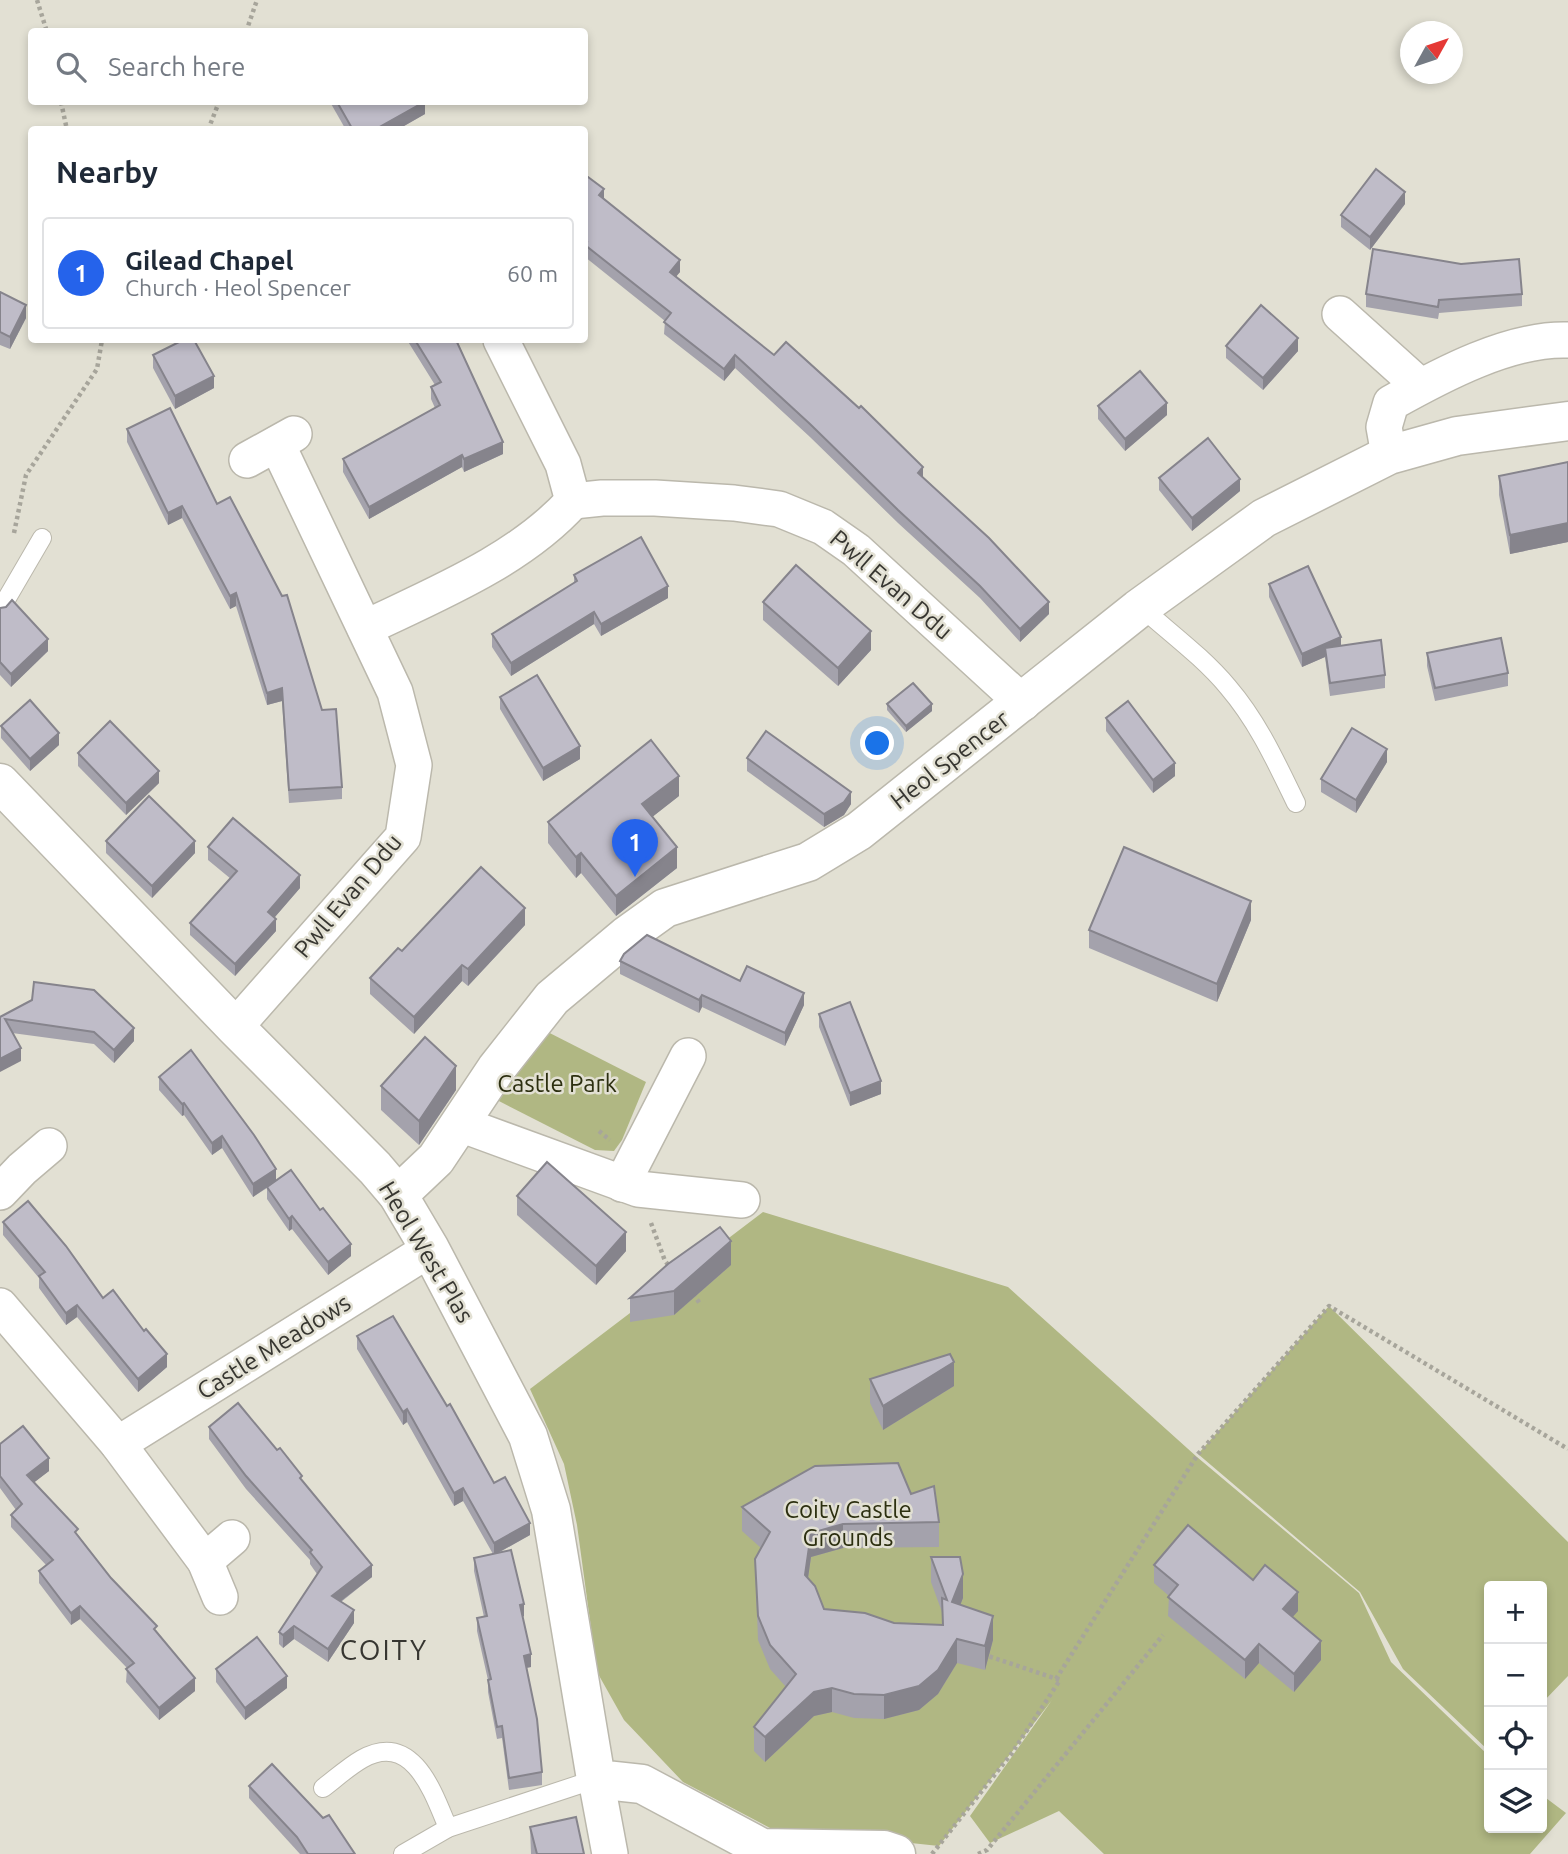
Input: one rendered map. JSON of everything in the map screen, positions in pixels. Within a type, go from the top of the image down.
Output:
[{"type":"street","points":[[1339,314],[1420,386]]},
{"type":"street","points":[[1390,455],[1384,427],[1391,403],[1420,386],[1505,349],[1547,339],[1568,340]]},
{"type":"street","points":[[365,628],[461,582],[557,519],[573,501],[563,464],[503,343]]},
{"type":"street","name":"Heol Spencer","points":[[398,1195],[436,1159],[496,1069],[552,999],[626,936],[665,908],[808,862],[859,831],[1141,607],[1264,518],[1390,455],[1457,436],[1568,421]]},
{"type":"street","name":"Pwll Evan Ddu","points":[[235,1027],[403,837],[414,765],[395,692],[365,628],[286,439],[247,460]]},
{"type":"street","name":"Pwll Evan Ddu","points":[[573,501],[655,498],[734,503],[779,509],[823,527],[856,550],[1023,703]]},
{"type":"street","name":"Heol West Plas","points":[[0,783],[375,1168],[398,1195],[430,1250],[528,1436],[547,1498],[610,1854]]},
{"type":"street","points":[[630,1187],[688,1056]]},
{"type":"street","points":[[460,1124],[630,1187],[743,1200]]},
{"type":"street","points":[[0,1192],[49,1146]]},
{"type":"street","name":"Castle Meadows","points":[[118,1444],[430,1250]]},
{"type":"street","points":[[0,1306],[118,1444],[205,1561],[220,1597]]},
{"type":"street","points":[[205,1561],[232,1538]]},
{"type":"street","points":[[596,1779],[642,1784],[762,1848],[884,1850],[896,1854]]},
{"type":"lane","points":[[0,610],[42,538]]},
{"type":"lane","points":[[1141,607],[1227,685],[1247,710],[1272,752],[1296,803]]},
{"type":"lane","points":[[323,1788],[362,1759],[377,1753],[390,1752],[407,1757],[433,1791],[448,1828]]},
{"type":"lane","points":[[403,1854],[448,1828],[596,1779]]},
{"type":"path","points":[[37,0],[46,28]]},
{"type":"path","points":[[247,28],[257,0]]},
{"type":"path","points":[[62,105],[66,126]]},
{"type":"path","points":[[210,126],[218,105]]},
{"type":"path","points":[[13,537],[26,475],[97,369],[101,343]]},
{"type":"path","points":[[630,1187],[665,1261],[672,1269]]},
{"type":"path","points":[[687,1287],[701,1305]]},
{"type":"path","points":[[1056,1679],[1198,1454],[1329,1306],[1568,1449]]},
{"type":"path","points":[[978,1854],[988,1850],[1163,1634]]},
{"type":"path","points":[[932,1854],[1012,1753],[1060,1680],[981,1654]]},
{"type":"green space","name":"Castle Park","points":[[532,1024],[646,1082],[622,1140],[614,1151],[595,1150],[495,1099]]},
{"type":"green space","name":"Coity Castle Grounds","points":[[763,1212],[1008,1287],[1197,1457],[1359,1593],[1391,1662],[1484,1751],[1484,1833],[1547,1833],[1547,1799],[1566,1813],[1530,1854],[1104,1854],[1059,1811],[990,1843],[970,1816],[1052,1700],[939,1846],[770,1828],[683,1782],[624,1720],[597,1672],[577,1525],[564,1464],[530,1389]]},
{"type":"green space","points":[[1329,1306],[1568,1542],[1568,1676],[1547,1698],[1547,1581],[1484,1581],[1484,1746],[1403,1669],[1360,1592],[1198,1454]]},
{"type":"building","points":[[339,105],[419,105],[381,126],[351,126]]},
{"type":"building","points":[[1376,169],[1405,192],[1370,237],[1341,215]]},
{"type":"building","points":[[588,177],[604,189],[599,195],[680,260],[670,272],[774,355],[786,342],[859,408],[861,406],[923,467],[918,473],[989,538],[1049,602],[1020,629],[980,586],[735,355],[724,369],[664,322],[671,313],[588,247]]},
{"type":"building","points":[[1373,249],[1461,264],[1519,259],[1522,294],[1439,300],[1438,307],[1366,294]]},
{"type":"building","points":[[0,292],[26,305],[10,337],[0,332]]},
{"type":"building","points":[[1261,305],[1298,338],[1263,378],[1226,346]]},
{"type":"building","points":[[177,343],[196,343],[214,376],[175,396],[153,355]]},
{"type":"building","points":[[417,343],[457,343],[503,442],[464,459],[462,455],[369,507],[343,459],[440,405],[431,387],[441,382]]},
{"type":"building","points":[[1140,371],[1167,403],[1125,439],[1098,406]]},
{"type":"building","points":[[170,408],[217,504],[230,497],[282,596],[287,595],[322,710],[336,709],[342,787],[289,790],[282,688],[267,693],[236,593],[230,596],[182,506],[168,513],[127,429]]},
{"type":"building","points":[[1208,438],[1240,479],[1192,518],[1159,478]]},
{"type":"building","points":[[1568,462],[1568,523],[1510,535],[1499,476]]},
{"type":"building","points":[[641,537],[668,586],[601,624],[594,612],[511,663],[492,634],[577,581],[574,575]]},
{"type":"building","points":[[796,565],[871,631],[838,668],[763,602]]},
{"type":"building","points":[[1308,566],[1341,637],[1302,654],[1269,584]]},
{"type":"building","points":[[12,600],[48,639],[11,674],[0,662],[0,608],[6,607]]},
{"type":"building","points":[[1501,638],[1508,673],[1435,688],[1427,653]]},
{"type":"building","points":[[1381,640],[1385,675],[1330,683],[1325,648]]},
{"type":"building","points":[[537,675],[580,746],[543,768],[500,697]]},
{"type":"building","points":[[913,683],[932,704],[906,726],[887,704]]},
{"type":"building","points":[[30,700],[59,733],[30,759],[1,726]]},
{"type":"building","points":[[1128,701],[1175,763],[1153,780],[1106,718]]},
{"type":"building","points":[[110,721],[159,771],[126,803],[78,753]]},
{"type":"building","points":[[1352,728],[1387,749],[1356,800],[1321,779]]},
{"type":"building","points":[[766,731],[851,792],[844,802],[824,814],[747,758]]},
{"type":"building","points":[[651,740],[679,776],[642,804],[677,847],[616,896],[581,853],[576,857],[548,822]]},
{"type":"building","points":[[149,796],[195,841],[152,886],[106,841]]},
{"type":"building","points":[[233,818],[300,875],[268,912],[276,919],[235,964],[190,923],[237,871],[208,847]]},
{"type":"building","points":[[1124,847],[1251,901],[1217,984],[1089,930]]},
{"type":"building","points":[[481,867],[525,908],[468,969],[462,965],[414,1017],[370,978],[398,948],[402,951]]},
{"type":"building","points":[[647,935],[740,981],[747,966],[804,993],[785,1033],[702,995],[699,1000],[620,961],[624,954]]},
{"type":"building","points":[[34,982],[94,990],[134,1028],[114,1050],[94,1032],[5,1019],[21,1048],[0,1059],[0,1017],[32,1000]]},
{"type":"building","points":[[850,1002],[881,1081],[850,1093],[819,1014]]},
{"type":"building","points":[[425,1037],[456,1066],[419,1121],[381,1086]]},
{"type":"building","points":[[191,1050],[276,1169],[253,1184],[222,1136],[212,1143],[184,1103],[182,1104],[159,1077]]},
{"type":"building","points":[[547,1162],[626,1232],[596,1266],[517,1196]]},
{"type":"building","points":[[291,1170],[320,1210],[323,1208],[351,1244],[328,1262],[292,1216],[289,1219],[267,1187]]},
{"type":"building","points":[[28,1201],[66,1246],[103,1298],[113,1290],[144,1331],[146,1329],[167,1354],[138,1379],[77,1305],[66,1313],[39,1276],[45,1272],[3,1222]]},
{"type":"building","points":[[720,1227],[731,1241],[674,1291],[630,1298],[668,1264]]},
{"type":"building","points":[[393,1316],[447,1406],[450,1404],[494,1483],[505,1477],[530,1523],[494,1543],[463,1488],[454,1493],[407,1409],[403,1412],[357,1336]]},
{"type":"building","points":[[950,1354],[954,1362],[883,1406],[870,1379]]},
{"type":"building","points":[[238,1403],[277,1450],[280,1448],[302,1476],[300,1478],[372,1565],[332,1596],[354,1610],[328,1649],[294,1626],[283,1635],[279,1632],[322,1567],[310,1552],[312,1550],[246,1476],[209,1427]]},
{"type":"building","points":[[23,1426],[49,1458],[27,1475],[78,1529],[75,1532],[111,1578],[157,1626],[154,1629],[195,1678],[159,1708],[126,1669],[134,1663],[80,1606],[71,1613],[39,1571],[53,1560],[11,1515],[22,1504],[0,1476],[0,1444]]},
{"type":"building","points":[[898,1463],[911,1494],[934,1486],[939,1522],[843,1524],[811,1533],[805,1575],[815,1586],[824,1609],[865,1613],[894,1623],[943,1625],[942,1598],[947,1600],[931,1557],[960,1557],[963,1574],[952,1602],[993,1616],[985,1646],[957,1639],[938,1670],[919,1686],[884,1695],[854,1694],[832,1688],[814,1692],[765,1737],[754,1727],[796,1674],[770,1645],[758,1616],[755,1559],[770,1532],[742,1507],[815,1466]]},
{"type":"building","points":[[1188,1525],[1253,1580],[1265,1565],[1298,1592],[1283,1609],[1321,1641],[1294,1674],[1259,1644],[1245,1660],[1168,1597],[1178,1585],[1154,1565]]},
{"type":"building","points":[[511,1550],[524,1604],[520,1605],[531,1654],[524,1656],[537,1719],[542,1772],[509,1778],[502,1726],[497,1727],[488,1680],[491,1679],[477,1618],[487,1616],[474,1558]]},
{"type":"building","points":[[257,1637],[287,1676],[245,1708],[216,1669]]},
{"type":"building","points":[[272,1764],[323,1818],[329,1815],[355,1854],[308,1854],[297,1837],[249,1786]]},
{"type":"building","points":[[576,1817],[584,1854],[537,1854],[530,1827]]},
{"type":"place","name":"Gilead Chapel","points":[[635,877]]},
{"type":"district","name":"COITY","points":[[384,1650]]}]
